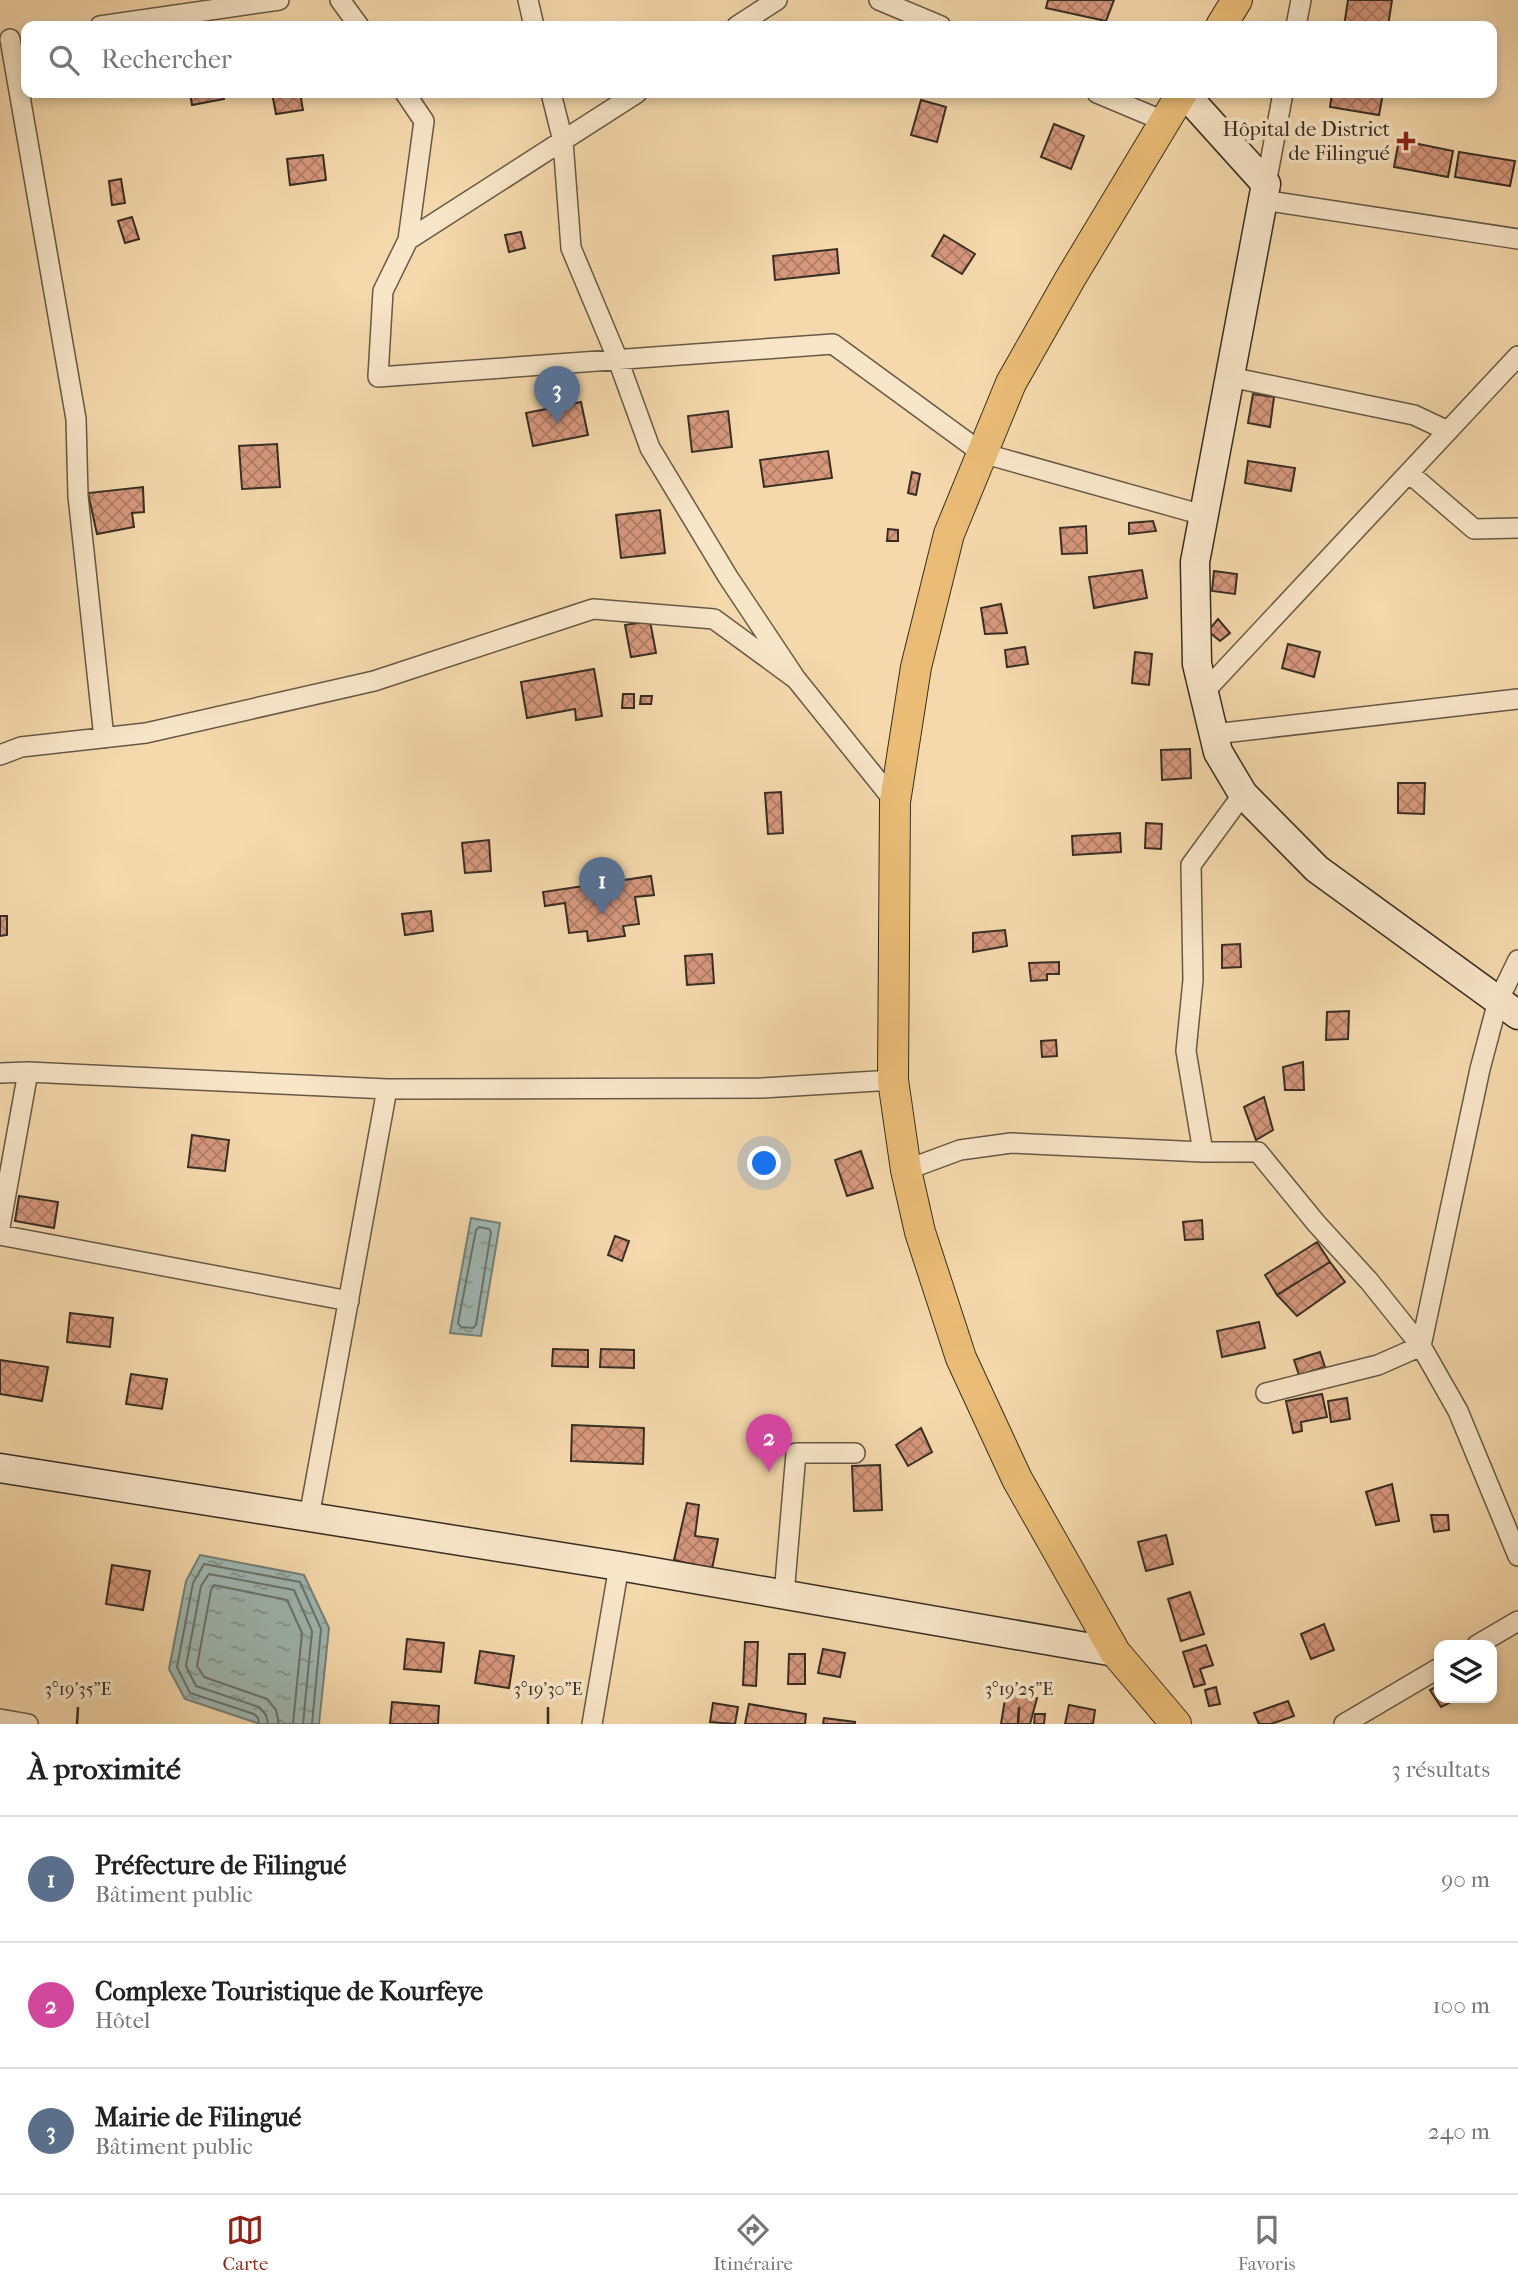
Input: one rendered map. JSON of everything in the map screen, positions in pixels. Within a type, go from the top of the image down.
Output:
[{"type":"main road","points":[[1224,21],[1237,0]]},
{"type":"main road","points":[[1176,1724],[1115,1652],[1017,1479],[961,1358],[920,1232],[906,1170],[893,1080],[895,802],[916,667],[949,534],[1011,383],[1070,279],[1180,98]]},
{"type":"street","points":[[134,21],[279,0]]},
{"type":"street","points":[[340,0],[355,21]]},
{"type":"street","points":[[528,0],[533,21]]},
{"type":"street","points":[[745,21],[777,0]]},
{"type":"street","points":[[879,0],[929,21]]},
{"type":"street","points":[[1297,21],[1301,0]]},
{"type":"street","points":[[12,39],[21,92]]},
{"type":"street","points":[[22,98],[76,419],[78,496],[104,738]]},
{"type":"street","points":[[408,98],[424,121],[408,240],[383,291],[378,377],[833,344],[982,453],[1203,516]]},
{"type":"street","points":[[552,98],[563,141],[571,248],[618,360],[650,448],[728,577],[796,679],[895,802]]},
{"type":"street","points":[[408,240],[629,98]]},
{"type":"street","points":[[1109,98],[1166,122]]},
{"type":"street","points":[[1187,98],[1265,192],[1518,239]]},
{"type":"street","points":[[1282,98],[1195,562],[1197,664],[1218,751],[1243,794],[1317,869],[1508,1008]]},
{"type":"street","points":[[1204,692],[1518,356]]},
{"type":"street","points":[[1230,377],[1414,415],[1448,431]]},
{"type":"street","points":[[1409,473],[1474,529],[1518,528]]},
{"type":"street","points":[[0,755],[21,747],[146,733],[374,681],[593,609],[713,620],[796,679]]},
{"type":"street","points":[[1214,734],[1518,699]]},
{"type":"street","points":[[1203,1152],[1186,1051],[1193,979],[1191,865],[1243,794]]},
{"type":"street","points":[[1421,1346],[1480,1069],[1508,1008],[1518,960]]},
{"type":"street","points":[[0,1073],[27,1072],[387,1089],[762,1088],[893,1080]]},
{"type":"street","points":[[0,1227],[27,1072]]},
{"type":"street","points":[[309,1517],[387,1089]]},
{"type":"street","points":[[906,1170],[960,1150],[1011,1143],[1258,1152],[1421,1346],[1458,1411],[1518,1556]]},
{"type":"street","points":[[0,1235],[349,1301]]},
{"type":"street","points":[[1266,1393],[1378,1365],[1421,1346]]},
{"type":"street","points":[[784,1595],[796,1452],[855,1453]]},
{"type":"street","points":[[0,1468],[619,1566],[1115,1652]]},
{"type":"street","points":[[592,1724],[619,1566]]},
{"type":"street","points":[[1486,1640],[1518,1621]]},
{"type":"street","points":[[1345,1724],[1434,1671]]},
{"type":"street","points":[[0,1719],[28,1724]]},
{"type":"water","points":[[471,1218],[500,1223],[481,1336],[450,1333]]},
{"type":"water","points":[[200,1555],[304,1575],[329,1628],[319,1724],[260,1724],[185,1699],[169,1669],[186,1581]]},
{"type":"building","points":[[1048,0],[1114,0],[1106,21],[1046,8]]},
{"type":"building","points":[[1348,0],[1392,0],[1389,21],[1345,21]]},
{"type":"building","points":[[191,98],[224,98],[224,99],[192,105]]},
{"type":"building","points":[[273,98],[301,98],[303,110],[276,114]]},
{"type":"building","points":[[1331,98],[1382,98],[1379,115],[1330,107]]},
{"type":"building","points":[[921,100],[946,107],[937,142],[911,135]]},
{"type":"building","points":[[1054,124],[1084,136],[1071,169],[1041,157]]},
{"type":"building","points":[[1399,140],[1453,151],[1448,177],[1394,167]]},
{"type":"building","points":[[1459,152],[1515,161],[1510,186],[1455,177]]},
{"type":"building","points":[[323,155],[326,180],[290,185],[287,159]]},
{"type":"building","points":[[121,179],[125,203],[112,205],[109,181]]},
{"type":"building","points":[[132,217],[139,239],[125,243],[118,221]]},
{"type":"building","points":[[521,232],[525,248],[509,252],[505,235]]},
{"type":"building","points":[[944,235],[975,254],[962,274],[932,256]]},
{"type":"building","points":[[837,249],[839,273],[775,280],[773,256]]},
{"type":"building","points":[[1253,394],[1274,397],[1270,427],[1248,423]]},
{"type":"building","points":[[581,402],[588,435],[533,446],[526,413]]},
{"type":"building","points":[[728,411],[732,447],[692,452],[688,416]]},
{"type":"building","points":[[277,444],[280,487],[242,489],[239,446]]},
{"type":"building","points":[[828,451],[832,478],[764,487],[760,460]]},
{"type":"building","points":[[1248,461],[1295,468],[1291,491],[1245,483]]},
{"type":"building","points":[[912,472],[920,474],[916,495],[908,493]]},
{"type":"building","points":[[143,487],[144,512],[132,513],[134,527],[97,534],[88,493]]},
{"type":"building","points":[[660,510],[665,553],[621,558],[616,515]]},
{"type":"building","points":[[1153,521],[1156,531],[1129,534],[1129,523]]},
{"type":"building","points":[[1086,526],[1087,553],[1062,554],[1060,528]]},
{"type":"building","points":[[888,529],[898,530],[898,541],[887,541]]},
{"type":"building","points":[[1142,570],[1147,598],[1094,608],[1089,577]]},
{"type":"building","points":[[1214,571],[1237,574],[1235,594],[1212,591]]},
{"type":"building","points":[[1001,604],[1007,633],[985,634],[981,608]]},
{"type":"building","points":[[1218,619],[1230,633],[1220,641],[1208,631]]},
{"type":"building","points":[[650,621],[656,653],[631,657],[625,625]]},
{"type":"building","points":[[1288,644],[1320,652],[1314,677],[1282,668]]},
{"type":"building","points":[[1025,647],[1028,664],[1007,667],[1005,650]]},
{"type":"building","points":[[1135,652],[1152,654],[1149,685],[1132,683]]},
{"type":"building","points":[[594,669],[602,716],[576,720],[575,709],[527,718],[521,682]]},
{"type":"building","points":[[623,694],[634,694],[634,708],[622,708]]},
{"type":"building","points":[[641,696],[652,696],[651,704],[640,704]]},
{"type":"building","points":[[1190,749],[1191,778],[1162,780],[1161,750]]},
{"type":"building","points":[[1398,783],[1425,783],[1424,814],[1398,813]]},
{"type":"building","points":[[781,792],[783,833],[768,834],[765,793]]},
{"type":"building","points":[[1146,823],[1162,824],[1161,849],[1145,848]]},
{"type":"building","points":[[1120,833],[1121,852],[1073,855],[1072,836]]},
{"type":"building","points":[[489,840],[491,871],[465,873],[462,843]]},
{"type":"building","points":[[651,876],[654,895],[635,897],[639,924],[623,926],[625,936],[588,941],[587,931],[569,933],[565,903],[545,906],[543,892]]},
{"type":"building","points":[[431,911],[433,931],[405,935],[402,914]]},
{"type":"building","points":[[0,916],[7,916],[7,935],[0,936]]},
{"type":"building","points":[[1005,930],[1007,946],[973,952],[973,933]]},
{"type":"building","points":[[1240,944],[1241,967],[1222,968],[1222,945]]},
{"type":"building","points":[[712,954],[714,983],[687,985],[685,956]]},
{"type":"building","points":[[1059,962],[1059,974],[1047,974],[1047,980],[1031,981],[1029,963]]},
{"type":"building","points":[[1349,1011],[1348,1039],[1326,1040],[1327,1012]]},
{"type":"building","points":[[1056,1040],[1057,1056],[1042,1057],[1041,1041]]},
{"type":"building","points":[[1303,1062],[1304,1090],[1285,1090],[1283,1067]]},
{"type":"building","points":[[1264,1097],[1273,1130],[1256,1140],[1244,1107]]},
{"type":"building","points":[[192,1135],[229,1140],[225,1171],[188,1167]]},
{"type":"building","points":[[861,1151],[873,1188],[847,1196],[835,1160]]},
{"type":"building","points":[[19,1196],[58,1202],[54,1228],[15,1221]]},
{"type":"building","points":[[1202,1220],[1203,1239],[1185,1240],[1183,1222]]},
{"type":"building","points":[[615,1236],[629,1241],[622,1261],[608,1255]]},
{"type":"building","points":[[1317,1242],[1330,1262],[1277,1295],[1265,1275]]},
{"type":"building","points":[[1330,1262],[1345,1282],[1297,1316],[1277,1295]]},
{"type":"building","points":[[70,1313],[113,1318],[110,1347],[67,1342]]},
{"type":"building","points":[[1259,1322],[1265,1348],[1222,1357],[1217,1331]]},
{"type":"building","points":[[553,1349],[588,1350],[588,1367],[552,1366]]},
{"type":"building","points":[[601,1349],[634,1350],[634,1368],[600,1367]]},
{"type":"building","points":[[1320,1352],[1325,1367],[1299,1375],[1294,1360]]},
{"type":"building","points":[[0,1360],[48,1367],[42,1401],[0,1394]]},
{"type":"building","points":[[131,1374],[167,1379],[162,1409],[126,1404]]},
{"type":"building","points":[[1322,1394],[1327,1417],[1301,1422],[1302,1431],[1293,1433],[1286,1401]]},
{"type":"building","points":[[1347,1398],[1350,1419],[1331,1422],[1328,1401]]},
{"type":"building","points":[[572,1425],[644,1428],[643,1464],[571,1461]]},
{"type":"building","points":[[921,1428],[932,1452],[908,1466],[896,1445]]},
{"type":"building","points":[[880,1465],[882,1510],[854,1511],[852,1466]]},
{"type":"building","points":[[1392,1484],[1399,1521],[1376,1525],[1366,1492]]},
{"type":"building","points":[[687,1503],[699,1505],[695,1536],[718,1539],[712,1569],[674,1560]]},
{"type":"building","points":[[1431,1515],[1448,1515],[1449,1530],[1434,1532]]},
{"type":"building","points":[[1166,1535],[1173,1564],[1146,1571],[1138,1542]]},
{"type":"building","points":[[112,1565],[150,1571],[143,1610],[106,1604]]},
{"type":"building","points":[[1190,1592],[1204,1634],[1181,1641],[1168,1599]]},
{"type":"building","points":[[1324,1624],[1334,1650],[1311,1659],[1301,1634]]},
{"type":"building","points":[[407,1639],[444,1643],[441,1672],[404,1669]]},
{"type":"building","points":[[745,1642],[758,1642],[756,1686],[743,1685]]},
{"type":"building","points":[[1206,1645],[1213,1665],[1200,1669],[1205,1684],[1194,1687],[1183,1652]]},
{"type":"building","points":[[823,1649],[845,1653],[840,1677],[818,1673]]},
{"type":"building","points":[[480,1651],[514,1656],[509,1688],[475,1683]]},
{"type":"building","points":[[789,1654],[805,1654],[805,1684],[788,1684]]},
{"type":"building","points":[[1216,1687],[1220,1704],[1209,1706],[1205,1690]]},
{"type":"building","points":[[1006,1693],[1037,1698],[1030,1724],[1001,1724]]},
{"type":"building","points":[[1288,1701],[1294,1716],[1271,1724],[1259,1724],[1254,1713]]},
{"type":"building","points":[[392,1702],[439,1706],[438,1724],[390,1724]]},
{"type":"building","points":[[713,1703],[738,1707],[735,1724],[710,1722]]},
{"type":"building","points":[[749,1704],[806,1714],[805,1724],[745,1724]]},
{"type":"building","points":[[1069,1705],[1095,1710],[1093,1724],[1065,1724]]},
{"type":"building","points":[[1035,1714],[1045,1714],[1044,1724],[1034,1724]]},
{"type":"building","points":[[824,1718],[855,1722],[855,1724],[823,1724]]},
{"type":"place","name":"Hôpital de District de Filingué","points":[[1406,141]]},
{"type":"place","name":"Mairie de Filingué","points":[[557,424]]},
{"type":"place","name":"Préfecture de Filingué","points":[[602,915]]},
{"type":"place","name":"Complexe Touristique de Kourfeye","points":[[769,1472]]}]
